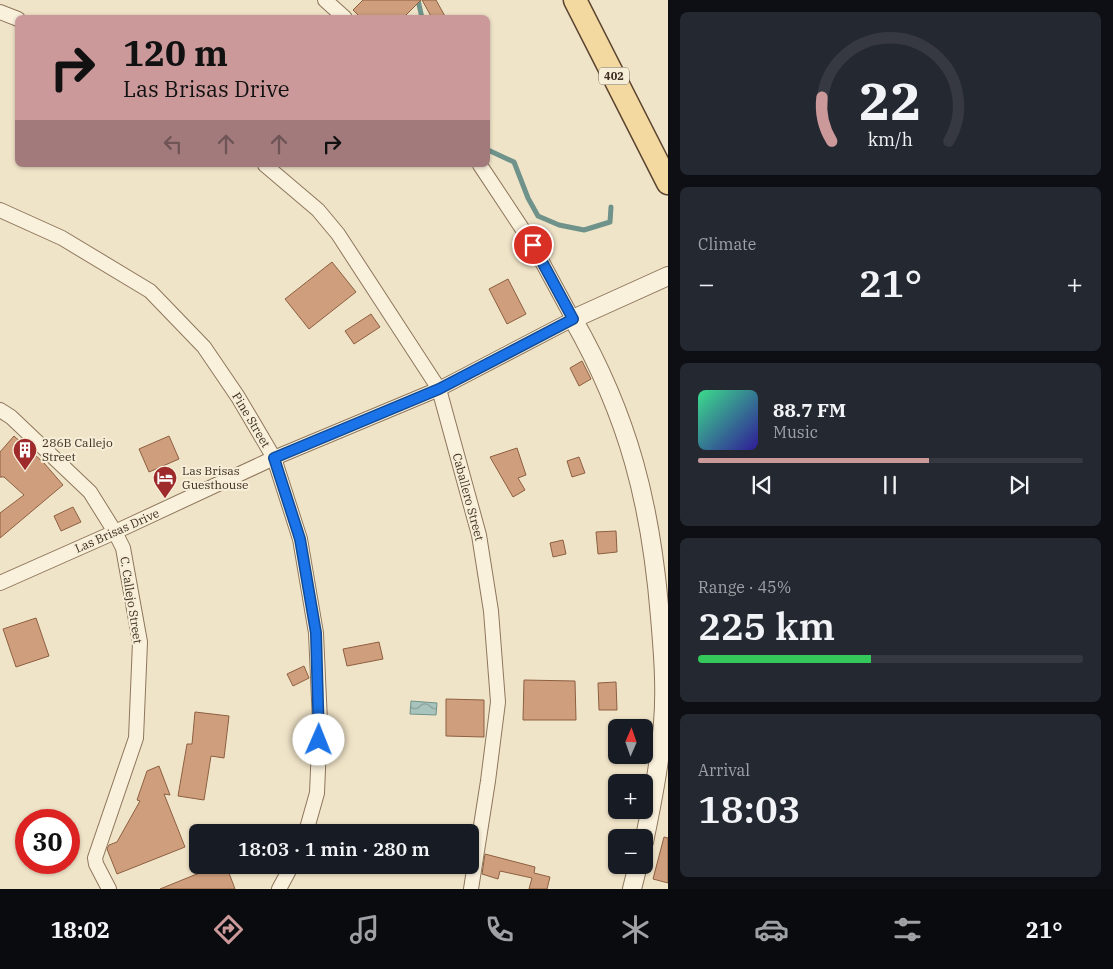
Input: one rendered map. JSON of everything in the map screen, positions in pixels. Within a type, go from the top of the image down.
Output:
[{"type":"main road","name":"402","points":[[575,0],[668,183]]},
{"type":"street","points":[[325,0],[342,15]]},
{"type":"street","points":[[0,12],[15,18]]},
{"type":"street","name":"Caballero Street","points":[[268,167],[318,210],[338,234],[439,389],[479,534],[491,611],[498,702],[474,888]]},
{"type":"street","points":[[481,167],[533,245],[600,368],[620,415],[636,466],[653,546],[662,636],[664,702],[661,746],[646,829]]},
{"type":"street","name":"Pine Street","points":[[0,210],[62,238],[150,291],[204,347],[238,397],[274,458],[300,539],[316,633],[320,722],[317,794],[308,824]]},
{"type":"street","name":"Las Brisas Drive","points":[[0,583],[274,458],[439,389],[573,319],[668,276]]},
{"type":"street","name":"C. Callejo Street","points":[[0,410],[11,416],[90,492],[123,548],[140,642],[136,738],[95,858],[96,864],[109,889]]},
{"type":"street","points":[[279,889],[287,874]]},
{"type":"street","points":[[632,889],[636,874]]},
{"type":"water","points":[[411,701],[437,703],[436,715],[410,714]]},
{"type":"building","points":[[363,0],[421,0],[406,15],[358,15],[353,10]]},
{"type":"building","points":[[422,0],[436,0],[444,15],[430,15]]},
{"type":"building","points":[[332,262],[356,292],[309,329],[285,299]]},
{"type":"building","points":[[508,279],[526,314],[507,324],[489,289]]},
{"type":"building","points":[[371,314],[380,327],[354,344],[345,331]]},
{"type":"building","points":[[582,361],[591,379],[579,386],[570,368]]},
{"type":"building","points":[[14,436],[44,463],[63,485],[0,538],[0,513],[24,495],[4,477],[0,477],[0,452]]},
{"type":"building","points":[[169,436],[179,459],[149,472],[139,449]]},
{"type":"building","points":[[517,448],[526,475],[518,478],[525,490],[513,497],[490,457]]},
{"type":"building","points":[[579,457],[585,473],[572,477],[567,461]]},
{"type":"building","points":[[73,507],[81,522],[61,531],[54,516]]},
{"type":"building","points":[[616,531],[617,552],[598,554],[596,532]]},
{"type":"building","points":[[563,540],[566,554],[553,557],[550,543]]},
{"type":"building","points":[[36,618],[49,656],[16,667],[3,629]]},
{"type":"building","points":[[379,642],[383,659],[347,666],[343,649]]},
{"type":"building","points":[[304,666],[309,678],[293,686],[287,674]]},
{"type":"building","points":[[524,680],[575,681],[576,720],[523,720]]},
{"type":"building","points":[[616,682],[617,710],[599,710],[598,683]]},
{"type":"building","points":[[446,699],[484,700],[484,737],[446,736]]},
{"type":"building","points":[[195,712],[229,716],[224,758],[211,756],[204,800],[178,796],[187,744],[192,744]]},
{"type":"building","points":[[159,766],[170,795],[164,794],[185,847],[117,874],[107,849],[109,845],[117,842],[140,801],[137,800],[147,771]]},
{"type":"building","points":[[664,837],[668,838],[668,883],[653,879]]},
{"type":"building","points":[[485,854],[535,867],[534,873],[550,877],[547,889],[529,889],[532,878],[500,871],[498,879],[482,874]]},
{"type":"building","points":[[197,874],[229,874],[235,889],[160,889]]},
{"type":"waterway","points":[[418,0],[421,15]]},
{"type":"waterway","points":[[490,151],[514,162],[528,198],[538,216],[559,225],[584,230],[610,222],[611,207]]},
{"type":"place","name":"286B Callejo Street","points":[[25,471]]},
{"type":"place","name":"Las Brisas Guesthouse","points":[[165,499]]},
{"type":"route","points":[[319,740],[320,722],[316,633],[300,539],[274,458],[439,389],[573,319],[533,245]]}]
